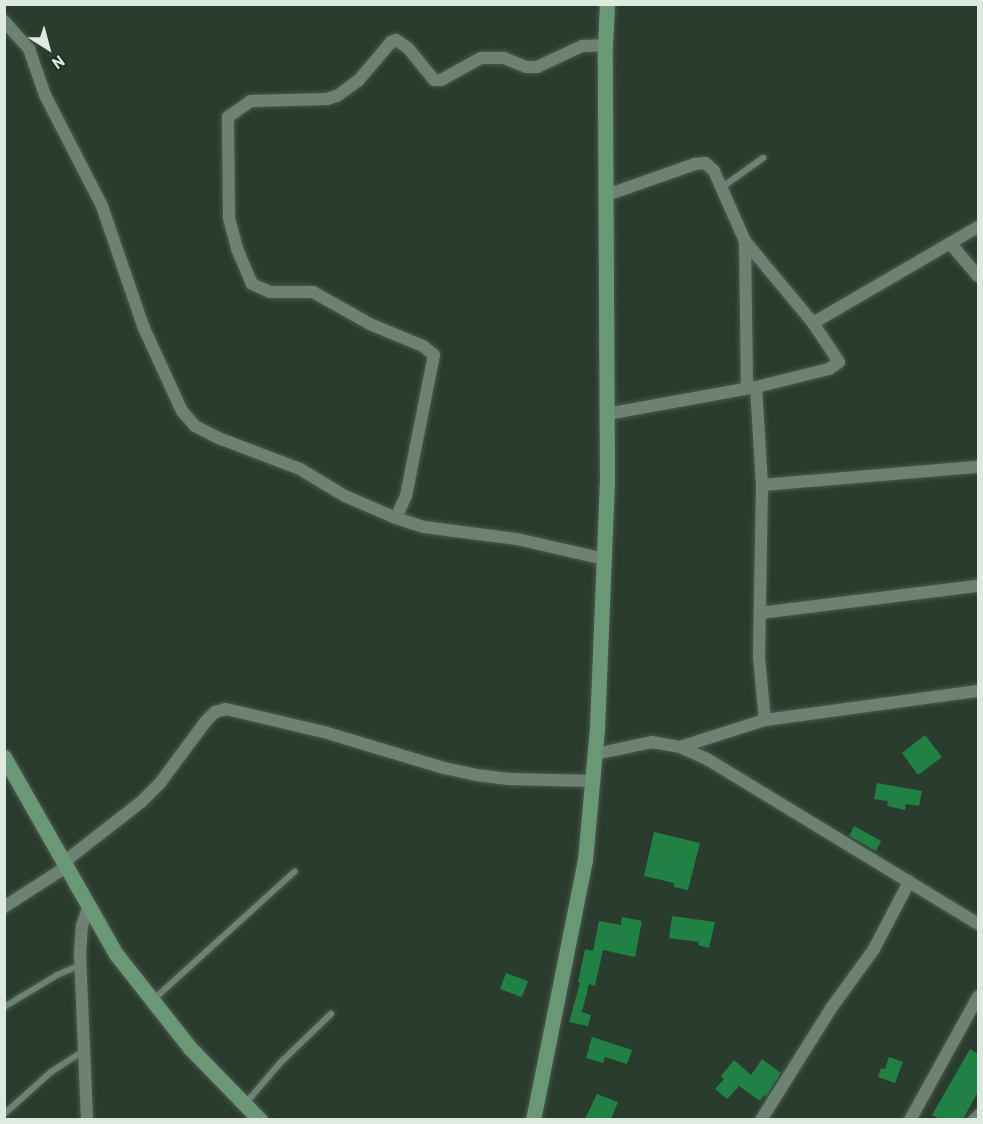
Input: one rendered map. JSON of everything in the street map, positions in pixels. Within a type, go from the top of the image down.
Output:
[{"type":"main road","points":[[533,1119],[585,861],[595,754],[604,559],[607,414],[605,45],[607,4]]},
{"type":"main road","points":[[4,757],[117,954],[151,1001],[190,1048],[260,1119]]},
{"type":"street","points":[[4,21],[29,49],[45,95],[102,206],[136,307],[182,411],[195,426],[221,439],[300,470],[345,496],[396,518],[424,527],[517,538],[604,559]]},
{"type":"street","points":[[396,518],[406,496],[434,355],[423,346],[370,324],[328,298],[313,292],[270,292],[252,284],[237,248],[229,218],[228,117],[251,101],[327,99],[337,96],[358,81],[384,49],[396,40],[408,48],[434,80],[441,80],[481,58],[504,58],[526,67],[537,67],[582,46],[605,45]]},
{"type":"street","points":[[607,195],[695,164],[705,163],[714,171],[746,241],[813,323],[838,358],[837,366],[751,386],[607,414]]},
{"type":"street","points":[[813,323],[978,227]]},
{"type":"street","points":[[746,241],[751,386],[762,485],[759,657],[765,720]]},
{"type":"street","points":[[950,243],[978,276]]},
{"type":"street","points":[[762,485],[978,467]]},
{"type":"street","points":[[760,613],[978,586]]},
{"type":"street","points":[[680,747],[765,720],[978,690]]},
{"type":"street","points":[[4,908],[65,865],[141,802],[160,783],[206,721],[215,712],[226,709],[324,732],[444,768],[476,775],[592,781]]},
{"type":"street","points":[[595,754],[652,742],[680,747],[707,759],[978,924]]},
{"type":"street","points":[[761,1119],[832,1006],[874,949],[909,882]]},
{"type":"street","points":[[87,1119],[81,965],[82,926],[88,907]]},
{"type":"street","points":[[910,1119],[978,997]]},
{"type":"lane","points":[[721,188],[762,158]]},
{"type":"lane","points":[[151,1001],[295,871]]},
{"type":"lane","points":[[4,1007],[57,975],[81,965]]},
{"type":"lane","points":[[245,1104],[280,1063],[331,1014]]},
{"type":"lane","points":[[4,1114],[46,1076],[84,1051]]},
{"type":"lane","points":[[970,1119],[978,1112]]},
{"type":"building","points":[[925,735],[942,757],[918,775],[902,753]]},
{"type":"building","points":[[877,783],[922,791],[919,806],[906,804],[905,810],[887,806],[888,801],[874,799]]},
{"type":"building","points":[[854,826],[881,841],[876,851],[849,836]]},
{"type":"building","points":[[654,832],[700,843],[688,890],[674,887],[674,883],[644,876]]},
{"type":"building","points":[[672,916],[715,922],[709,948],[698,945],[699,942],[669,938]]},
{"type":"building","points":[[622,917],[642,921],[635,957],[603,950],[595,986],[589,984],[582,1012],[591,1015],[588,1026],[569,1022],[580,983],[578,982],[585,949],[593,951],[599,921],[621,925]]},
{"type":"building","points":[[506,973],[528,981],[522,997],[500,989]]},
{"type":"building","points":[[592,1037],[632,1050],[627,1064],[605,1057],[603,1063],[586,1058]]},
{"type":"building","points":[[970,1049],[978,1054],[978,1092],[963,1119],[940,1119],[932,1115]]},
{"type":"building","points":[[889,1057],[903,1062],[895,1083],[878,1077],[881,1068],[885,1069]]},
{"type":"building","points":[[762,1059],[781,1073],[766,1097],[764,1095],[760,1101],[739,1086],[727,1099],[715,1089],[724,1079],[721,1076],[734,1060],[751,1075]]},
{"type":"building","points":[[597,1094],[618,1102],[611,1119],[585,1119]]}]
